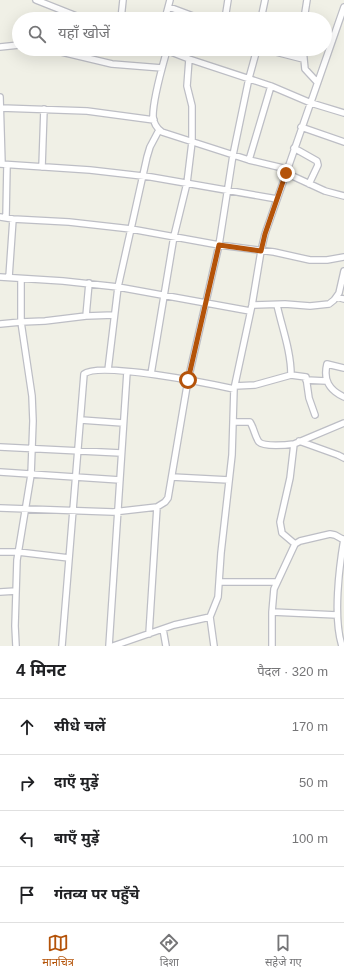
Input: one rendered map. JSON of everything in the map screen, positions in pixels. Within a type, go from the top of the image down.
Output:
[{"type":"street","points":[[37,0],[67,12]]},
{"type":"street","points":[[122,12],[123,0]]},
{"type":"street","points":[[167,12],[170,0]]},
{"type":"street","points":[[226,12],[228,0]]},
{"type":"street","points":[[262,12],[265,0]]},
{"type":"street","points":[[305,12],[307,0]]},
{"type":"street","points":[[169,7],[182,12]]},
{"type":"street","points":[[332,42],[344,7]]},
{"type":"street","points":[[0,47],[12,46]]},
{"type":"street","points":[[78,56],[112,64],[162,68]]},
{"type":"street","points":[[165,56],[154,105],[154,120],[159,130],[192,142],[286,171],[325,191],[344,196]]},
{"type":"street","points":[[181,56],[249,78],[311,103],[344,113]]},
{"type":"street","points":[[0,508],[118,512],[157,507],[168,498],[188,380],[219,245],[233,155],[255,56]]},
{"type":"street","points":[[291,56],[303,59],[306,71],[318,82]]},
{"type":"street","points":[[214,646],[210,617],[218,597],[221,553],[230,480],[235,388],[261,251],[265,234],[278,199],[286,171],[327,56]]},
{"type":"street","points":[[151,374],[174,236],[187,183],[192,142],[192,106],[187,86],[189,59]]},
{"type":"street","points":[[249,160],[271,86]]},
{"type":"street","points":[[0,97],[3,165],[3,217],[131,229],[219,245],[274,252],[316,261],[344,257]]},
{"type":"street","points":[[1,108],[87,111],[154,120]]},
{"type":"street","points":[[42,167],[44,109]]},
{"type":"street","points":[[301,127],[344,142]]},
{"type":"street","points":[[108,370],[118,287],[150,147],[159,130]]},
{"type":"street","points":[[294,148],[318,161],[318,165],[309,184]]},
{"type":"street","points":[[3,165],[90,170],[187,183],[278,199]]},
{"type":"street","points":[[8,277],[13,219]]},
{"type":"street","points":[[0,277],[88,283],[206,303],[251,308],[278,305],[329,304],[337,297],[339,293],[344,271]]},
{"type":"street","points":[[16,646],[15,626],[18,552],[31,475],[33,450],[32,396],[20,322],[21,279]]},
{"type":"street","points":[[86,316],[88,283]]},
{"type":"street","points":[[337,297],[344,299]]},
{"type":"street","points":[[278,305],[282,325],[288,342],[290,375]]},
{"type":"street","points":[[0,324],[86,316],[114,315]]},
{"type":"street","points":[[344,368],[326,364],[326,381],[333,390],[344,396]]},
{"type":"street","points":[[62,646],[84,374],[87,371],[108,370],[151,374],[235,388],[255,385],[290,375],[306,376],[309,398],[315,415]]},
{"type":"street","points":[[109,646],[127,372]]},
{"type":"street","points":[[306,380],[326,381]]},
{"type":"street","points":[[80,420],[123,424]]},
{"type":"street","points":[[233,422],[250,422],[258,441],[262,444],[285,445],[344,423]]},
{"type":"street","points":[[296,442],[338,454],[344,458]]},
{"type":"street","points":[[295,544],[282,533],[280,522],[296,442]]},
{"type":"street","points":[[0,448],[121,453]]},
{"type":"street","points":[[0,472],[120,480]]},
{"type":"street","points":[[172,477],[230,480]]},
{"type":"street","points":[[149,634],[157,507]]},
{"type":"street","points":[[272,646],[272,612],[274,590],[295,544],[300,541],[330,534],[344,539],[341,606],[337,615],[342,646]]},
{"type":"street","points":[[0,552],[18,552],[69,558]]},
{"type":"street","points":[[219,582],[277,582]]},
{"type":"street","points":[[0,592],[16,591]]},
{"type":"street","points":[[272,612],[337,615]]},
{"type":"street","points":[[113,646],[125,644],[163,629],[210,617]]},
{"type":"street","points":[[163,629],[166,646]]},
{"type":"route","points":[[188,380],[219,245],[261,251],[265,234],[286,173]]}]
